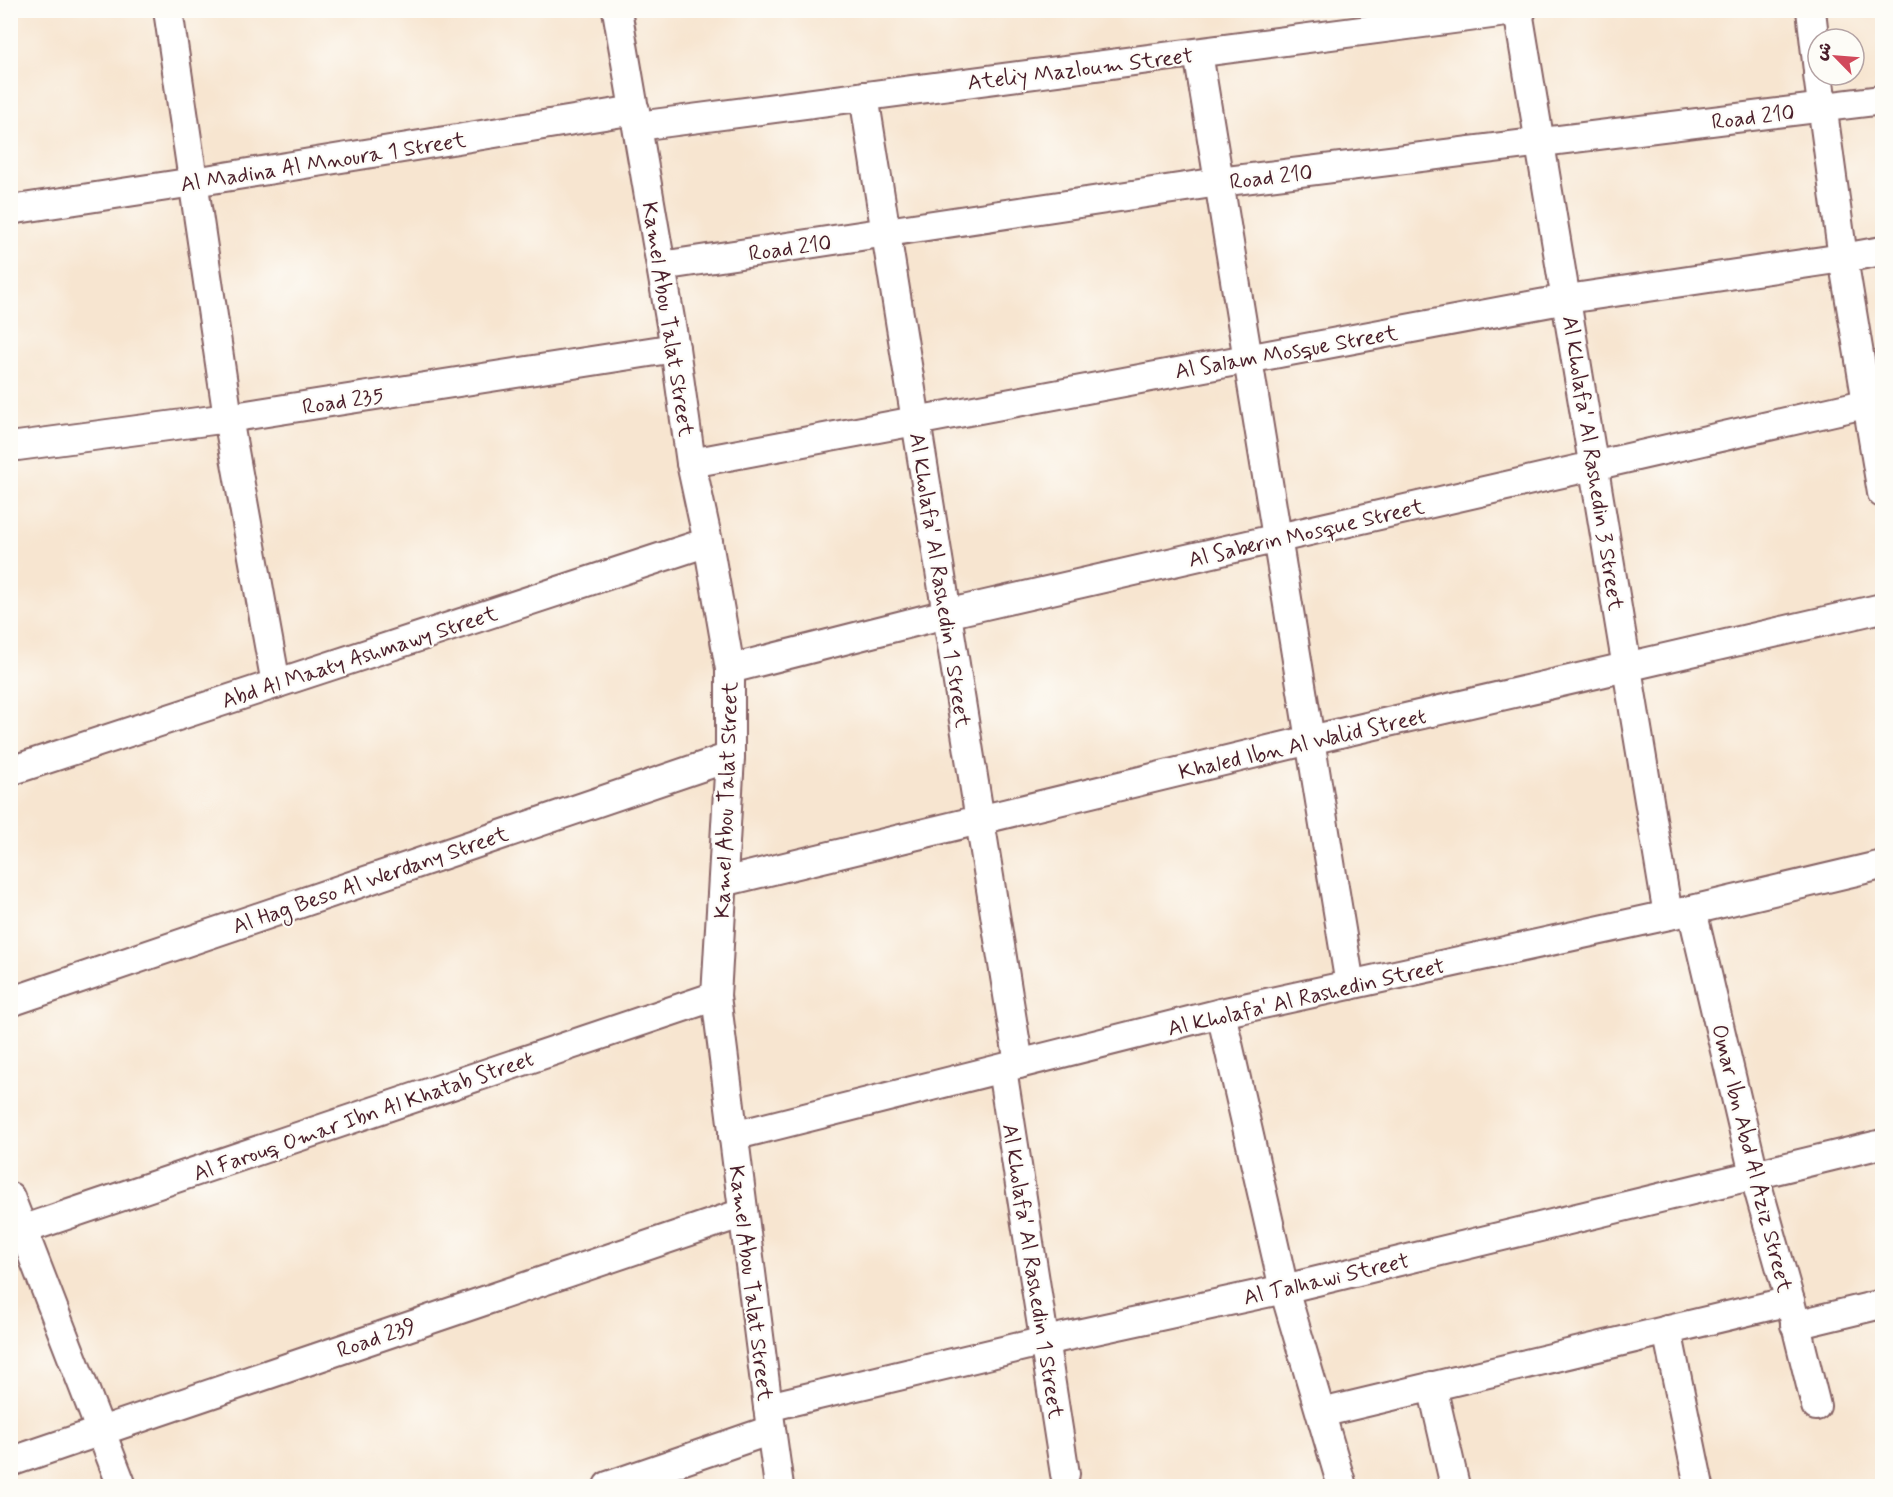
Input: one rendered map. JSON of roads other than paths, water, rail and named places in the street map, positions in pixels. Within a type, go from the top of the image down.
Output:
[{"type":"street","points":[[168,10],[228,418],[276,684]]},
{"type":"street","name":"Kamel Abou Talat Street","points":[[618,10],[675,348],[691,462],[708,542],[730,669],[730,757],[716,996],[742,1213],[779,1486]]},
{"type":"street","points":[[1811,10],[1813,27]]},
{"type":"street","name":"Ateliy Mazloum Street","points":[[636,118],[864,96],[1520,11]]},
{"type":"street","name":"Al Kholafa' Al Rashedin 3 Street","points":[[1520,11],[1627,667],[1680,913]]},
{"type":"street","points":[[1198,52],[1350,985]]},
{"type":"street","points":[[1820,87],[1844,258],[1875,401],[1882,493]]},
{"type":"street","name":"Al Kholafa' Al Rashedin 1 Street","points":[[864,96],[980,820],[1045,1341],[1065,1474]]},
{"type":"street","name":"Road 210","points":[[661,266],[1219,182],[1882,100]]},
{"type":"street","name":"Al Madina Al Mnoura 1 Street","points":[[10,210],[636,118]]},
{"type":"street","name":"Al Salam Mosque Street","points":[[691,462],[1567,299],[1844,258],[1882,250]]},
{"type":"street","name":"Road 235","points":[[10,447],[228,418],[675,348]]},
{"type":"street","name":"Al Saberin Mosque Street","points":[[730,669],[946,614],[1875,401]]},
{"type":"street","name":"Abd Al Maaty Ashmawy Street","points":[[10,771],[708,542]]},
{"type":"street","name":"Khaled Ibn Al Walid Street","points":[[723,882],[1310,740],[1882,608]]},
{"type":"street","name":"Al Hag Beso Al Werdany Street","points":[[10,1002],[730,757]]},
{"type":"street","name":"Al Kholafa' Al Rashedin Street","points":[[733,1136],[1221,1013],[1680,913],[1882,865]]},
{"type":"street","name":"Omar Ibn Abd Al Aziz Street","points":[[1680,913],[1754,1174],[1815,1406]]},
{"type":"street","name":"Al Farouq Omar Ibn Al Khatab Street","points":[[17,1232],[716,996]]},
{"type":"street","points":[[1221,1013],[1284,1289],[1342,1486]]},
{"type":"street","name":"Al Talhawi Street","points":[[608,1486],[769,1419],[1045,1341],[1284,1289],[1882,1144]]},
{"type":"street","points":[[10,1197],[17,1232],[122,1486]]},
{"type":"street","name":"Road 239","points":[[10,1462],[742,1213]]},
{"type":"street","points":[[1320,1413],[1667,1330],[1792,1313],[1882,1304]]},
{"type":"street","points":[[1667,1330],[1699,1486]]},
{"type":"street","points":[[1432,1386],[1455,1486]]}]
